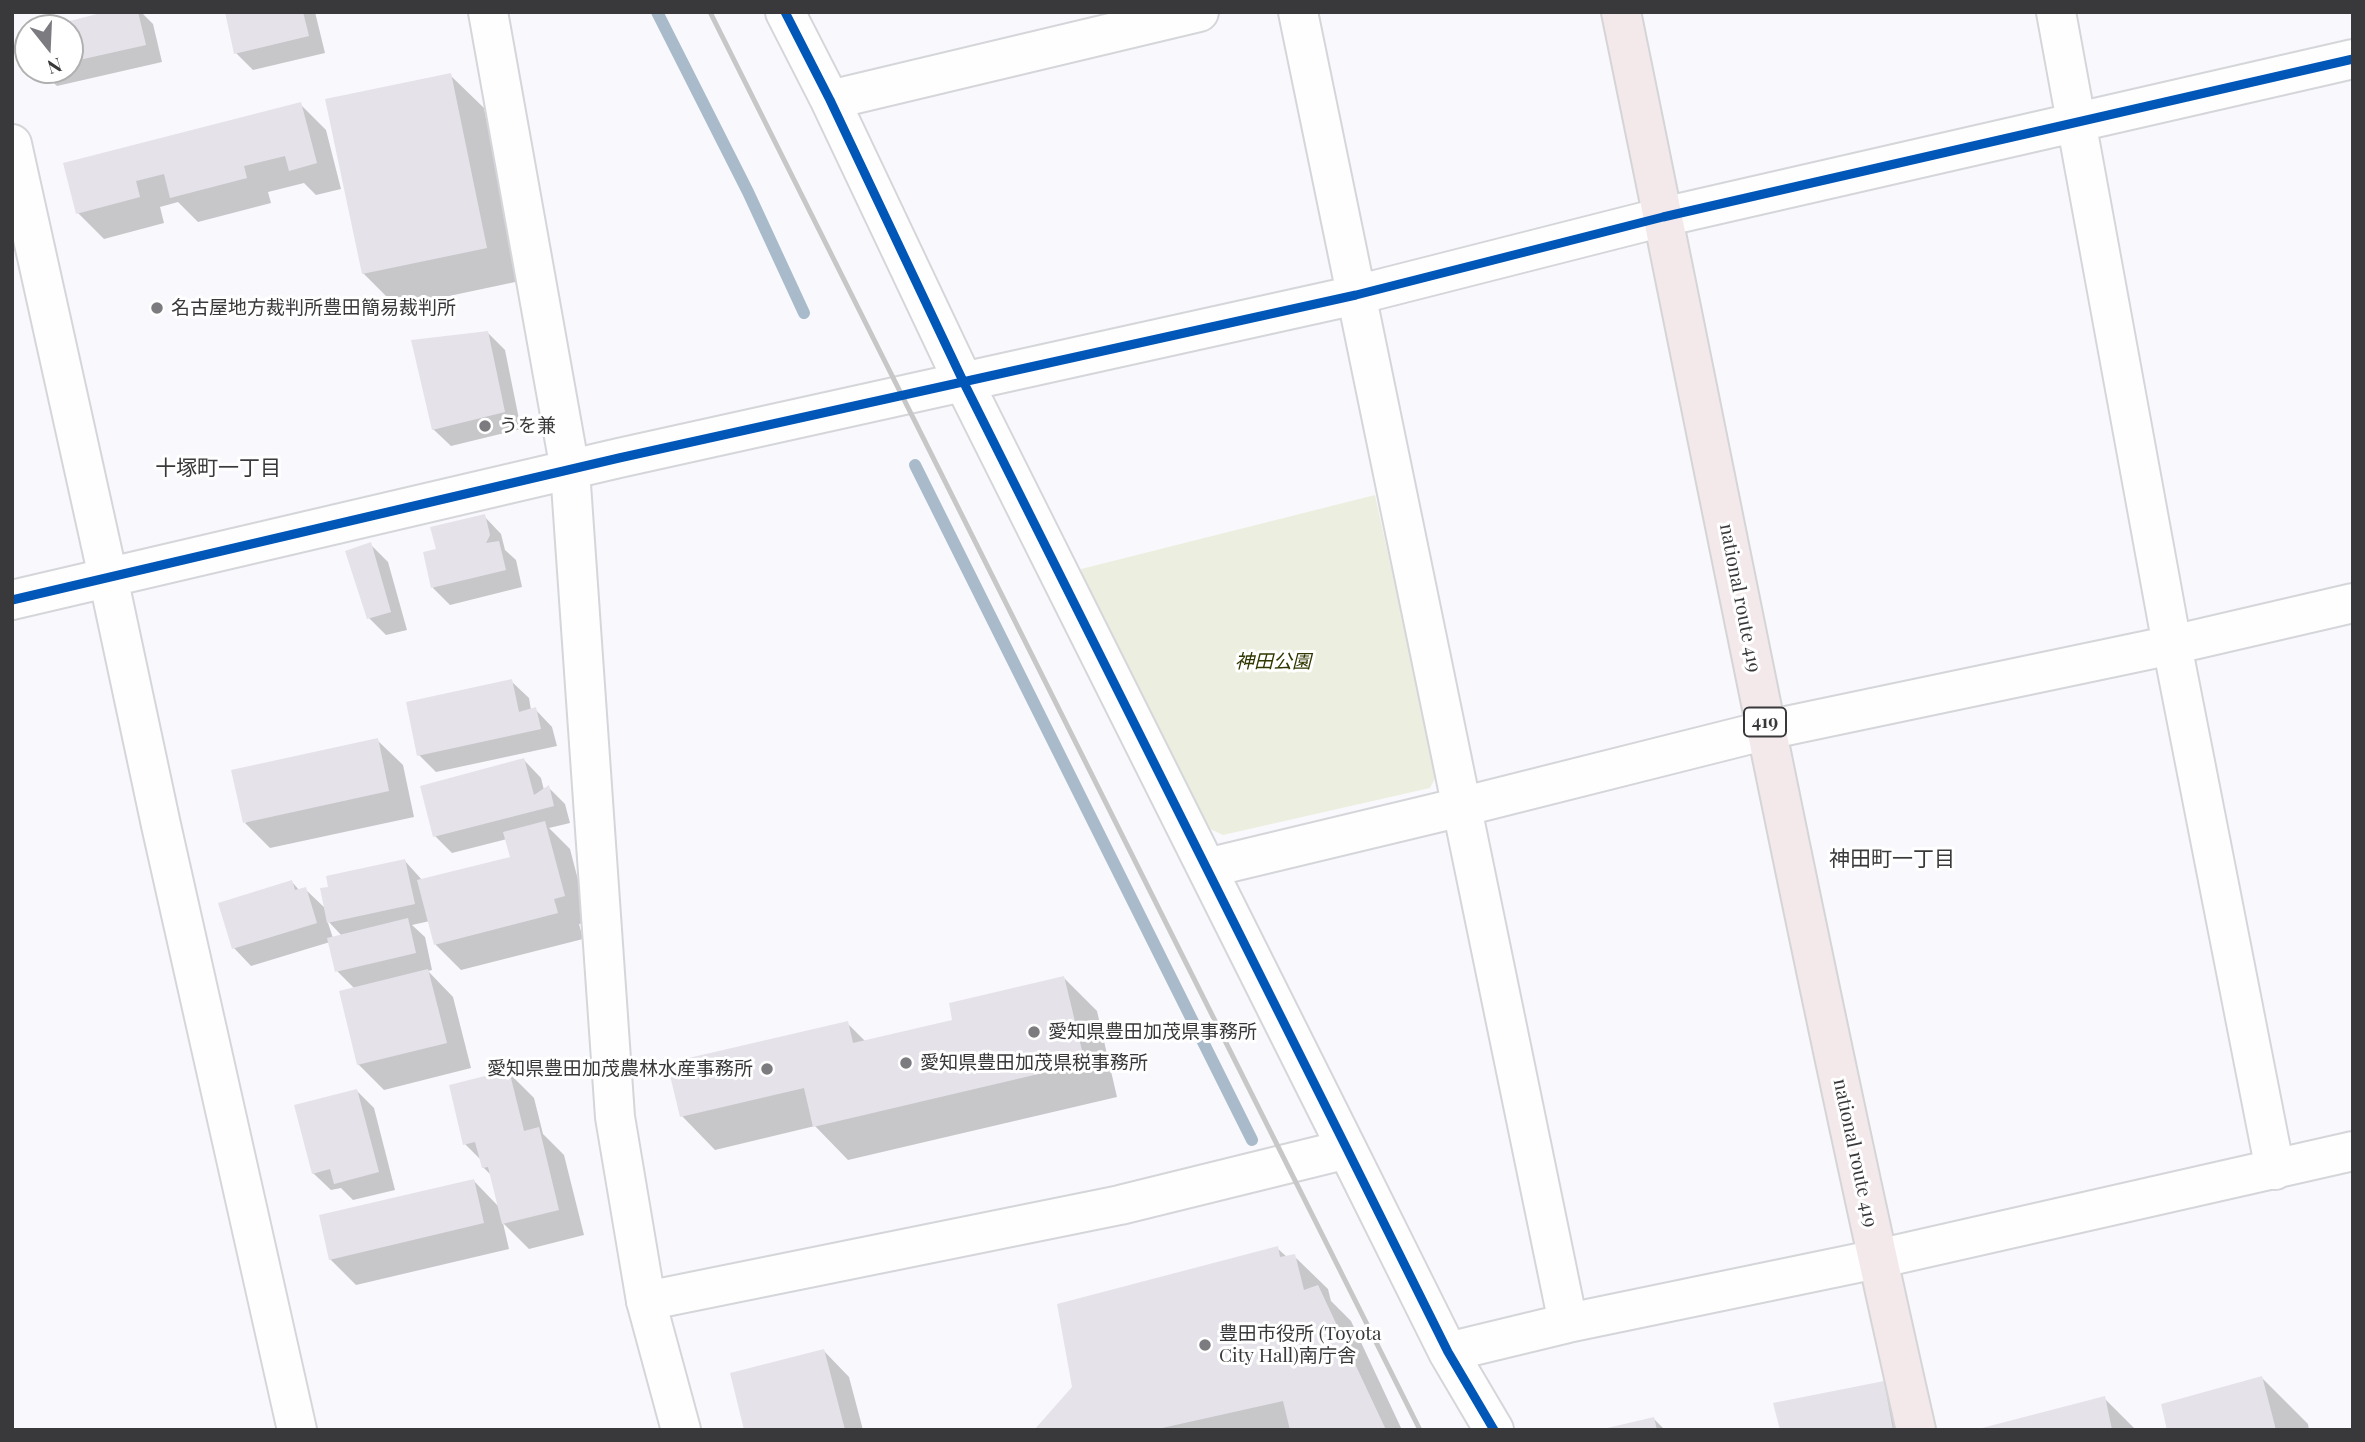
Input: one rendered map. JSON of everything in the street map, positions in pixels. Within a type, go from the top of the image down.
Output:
[{"type":"highway","name":"national route 419","points":[[1621,12],[1877,1259],[1916,1430]]},
{"type":"street","points":[[488,12],[570,470],[615,1117],[646,1301],[681,1430]]},
{"type":"street","points":[[785,12],[830,100],[963,381],[1347,1150],[1448,1352],[1494,1430]]},
{"type":"street","points":[[830,100],[1199,12]]},
{"type":"street","points":[[1298,12],[1567,1323]]},
{"type":"street","points":[[2056,12],[2172,645],[2275,1170]]},
{"type":"street","points":[[12,600],[570,470],[1356,295],[1663,217],[2353,60]]},
{"type":"street","points":[[12,144],[160,825],[297,1430]]},
{"type":"street","points":[[1207,867],[1767,730],[2172,645],[2353,603]]},
{"type":"street","points":[[646,1301],[1120,1206],[1347,1150]]},
{"type":"street","points":[[1448,1352],[1567,1323],[1877,1259],[2353,1151]]},
{"type":"green space","name":"神田公園","points":[[1375,495],[1437,775],[1430,788],[1223,835],[1210,829],[1123,670],[1107,637],[1081,569]]},
{"type":"building","points":[[105,12],[138,12],[146,45],[84,59],[84,17]]},
{"type":"building","points":[[225,12],[303,12],[309,36],[234,54]]},
{"type":"building","points":[[451,73],[487,248],[362,274],[325,99]]},
{"type":"building","points":[[301,102],[317,163],[289,171],[285,156],[244,166],[247,178],[170,198],[164,174],[136,181],[140,197],[76,214],[63,163]]},
{"type":"building","points":[[488,331],[505,412],[432,430],[411,340]]},
{"type":"building","points":[[485,514],[490,535],[486,543],[499,541],[506,570],[431,588],[423,552],[436,549],[430,527]]},
{"type":"building","points":[[371,542],[391,612],[367,619],[345,551]]},
{"type":"building","points":[[512,679],[519,712],[536,707],[541,729],[417,756],[406,702]]},
{"type":"building","points":[[378,738],[389,791],[243,823],[231,770]]},
{"type":"building","points":[[524,758],[534,795],[549,785],[554,806],[433,837],[420,786]]},
{"type":"building","points":[[545,821],[565,896],[554,899],[558,913],[434,945],[417,880],[510,857],[503,832]]},
{"type":"building","points":[[405,859],[415,904],[327,923],[320,888],[328,887],[326,876]]},
{"type":"building","points":[[292,880],[295,890],[306,887],[317,923],[232,949],[218,903]]},
{"type":"building","points":[[408,918],[416,953],[335,972],[327,938]]},
{"type":"building","points":[[428,969],[447,1043],[357,1065],[339,991]]},
{"type":"building","points":[[1064,976],[1085,1063],[813,1127],[804,1088],[680,1117],[667,1063],[848,1021],[853,1043],[952,1020],[949,1003]]},
{"type":"building","points":[[509,1070],[524,1131],[539,1127],[559,1210],[502,1224],[488,1167],[482,1168],[475,1142],[463,1145],[449,1085]]},
{"type":"building","points":[[357,1089],[379,1172],[334,1184],[330,1169],[312,1174],[294,1105]]},
{"type":"building","points":[[474,1179],[484,1223],[329,1260],[319,1215]]},
{"type":"building","name":"豊田市役所 (Toyota City Hall)南庁舎","points":[[1278,1246],[1280,1257],[1295,1254],[1304,1290],[1318,1285],[1386,1430],[1290,1430],[1283,1401],[1153,1430],[1034,1430],[1072,1387],[1057,1304]]},
{"type":"building","points":[[824,1349],[845,1430],[744,1430],[730,1373]]},
{"type":"building","points":[[2262,1376],[2276,1430],[2167,1430],[2161,1404]]},
{"type":"building","points":[[1884,1381],[1893,1430],[1780,1430],[1773,1403]]},
{"type":"building","points":[[2105,1396],[2112,1430],[1978,1430],[1978,1429]]},
{"type":"building","points":[[1654,1417],[1657,1430],[1603,1430],[1603,1429]]},
{"type":"waterway","points":[[657,12],[748,192],[804,313]]},
{"type":"waterway","points":[[915,465],[1252,1140]]},
{"type":"railway","points":[[710,12],[1420,1430]]},
{"type":"cycle path","points":[[785,12],[830,100],[963,381],[1448,1352],[1494,1430]]},
{"type":"cycle path","points":[[12,600],[619,458],[1356,295],[1663,217],[2353,59]]},
{"type":"place","name":"名古屋地方裁判所豊田簡易裁判所","points":[[157,308]]},
{"type":"place","name":"うを兼","points":[[485,426]]},
{"type":"place","name":"愛知県豊田加茂県事務所","points":[[1034,1032]]},
{"type":"place","name":"愛知県豊田加茂県税事務所","points":[[906,1063]]},
{"type":"place","name":"愛知県豊田加茂農林水産事務所","points":[[767,1069]]},
{"type":"place","name":"豊田市役所 (Toyota City Hall)南庁舎","points":[[1205,1345]]},
{"type":"district","name":"十塚町一丁目","points":[[218,468]]},
{"type":"district","name":"神田町一丁目","points":[[1892,859]]}]
